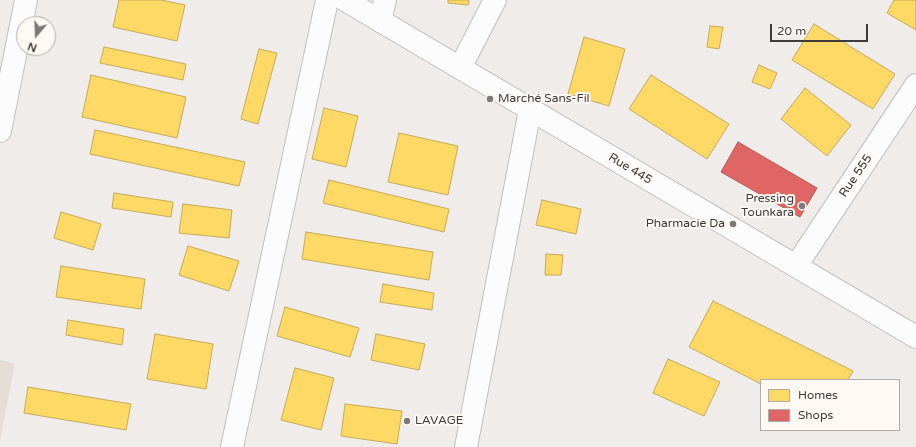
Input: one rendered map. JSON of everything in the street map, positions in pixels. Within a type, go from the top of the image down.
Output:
[{"type":"street","points":[[0,130],[26,0]]},
{"type":"street","points":[[232,447],[327,0]]},
{"type":"street","name":"Rue 445","points":[[344,0],[916,337]]},
{"type":"street","points":[[380,21],[385,0]]},
{"type":"street","points":[[460,68],[495,0]]},
{"type":"street","name":"Rue 555","points":[[796,266],[916,85]]},
{"type":"street","points":[[466,447],[530,110]]},
{"type":"shaded area","points":[[0,360],[15,363],[0,441]]},
{"type":"building: Homes","points":[[119,0],[161,0],[185,5],[177,41],[113,27]]},
{"type":"building: Homes","points":[[448,0],[469,0],[468,5],[448,3]]},
{"type":"building: Homes","points":[[894,0],[916,0],[916,30],[887,13]]},
{"type":"building: Homes","points":[[814,24],[895,74],[873,109],[792,60]]},
{"type":"building: Homes","points":[[710,26],[723,27],[719,49],[707,47]]},
{"type":"building: Homes","points":[[584,37],[625,49],[609,106],[568,94]]},
{"type":"building: Homes","points":[[104,47],[186,64],[183,80],[100,63]]},
{"type":"building: Homes","points":[[259,49],[277,53],[258,124],[241,119]]},
{"type":"building: Homes","points":[[759,65],[777,73],[770,89],[752,82]]},
{"type":"building: Homes","points":[[91,75],[186,97],[177,138],[82,117]]},
{"type":"building: Homes","points":[[651,75],[729,124],[707,159],[629,109]]},
{"type":"building: Homes","points":[[805,88],[851,125],[827,156],[781,119]]},
{"type":"building: Homes","points":[[324,108],[358,116],[346,167],[312,159]]},
{"type":"building: Homes","points":[[95,130],[245,162],[239,186],[90,154]]},
{"type":"building: Homes","points":[[399,133],[458,146],[448,195],[388,182]]},
{"type":"building: Homes","points":[[329,180],[449,209],[444,232],[323,203]]},
{"type":"building: Homes","points":[[114,193],[173,202],[171,217],[112,208]]},
{"type":"building: Homes","points":[[542,200],[581,209],[576,234],[536,225]]},
{"type":"building: Homes","points":[[183,204],[232,210],[229,238],[179,233]]},
{"type":"building: Homes","points":[[61,212],[101,224],[93,250],[54,238]]},
{"type":"building: Homes","points":[[306,232],[433,252],[429,280],[302,259]]},
{"type":"building: Homes","points":[[188,246],[239,261],[229,291],[179,275]]},
{"type":"building: Homes","points":[[546,254],[563,255],[561,275],[545,275]]},
{"type":"building: Homes","points":[[61,266],[145,279],[141,309],[56,297]]},
{"type":"building: Homes","points":[[383,284],[434,293],[432,310],[380,302]]},
{"type":"building: Homes","points":[[713,301],[853,371],[849,379],[760,379],[760,383],[689,347]]},
{"type":"building: Homes","points":[[285,307],[359,328],[350,357],[277,336]]},
{"type":"building: Homes","points":[[68,320],[124,329],[122,345],[66,335]]},
{"type":"building: Homes","points":[[155,334],[213,344],[206,389],[147,379]]},
{"type":"building: Homes","points":[[376,334],[425,344],[419,370],[371,360]]},
{"type":"building: Homes","points":[[668,359],[720,382],[704,416],[653,393]]},
{"type":"building: Homes","points":[[295,368],[334,378],[321,430],[281,420]]},
{"type":"building: Homes","points":[[28,387],[131,404],[126,430],[24,413]]},
{"type":"building: Homes","points":[[345,404],[402,411],[397,444],[341,436]]},
{"type":"building: Shops","points":[[738,142],[817,188],[800,217],[721,172]]},
{"type":"place","name":"Marché Sans-Fil","points":[[490,99]]},
{"type":"place","name":"Pressing Tounkara","points":[[802,206]]},
{"type":"place","name":"Pharmacie Da","points":[[733,224]]},
{"type":"place","name":"LAVAGE","points":[[407,421]]}]
